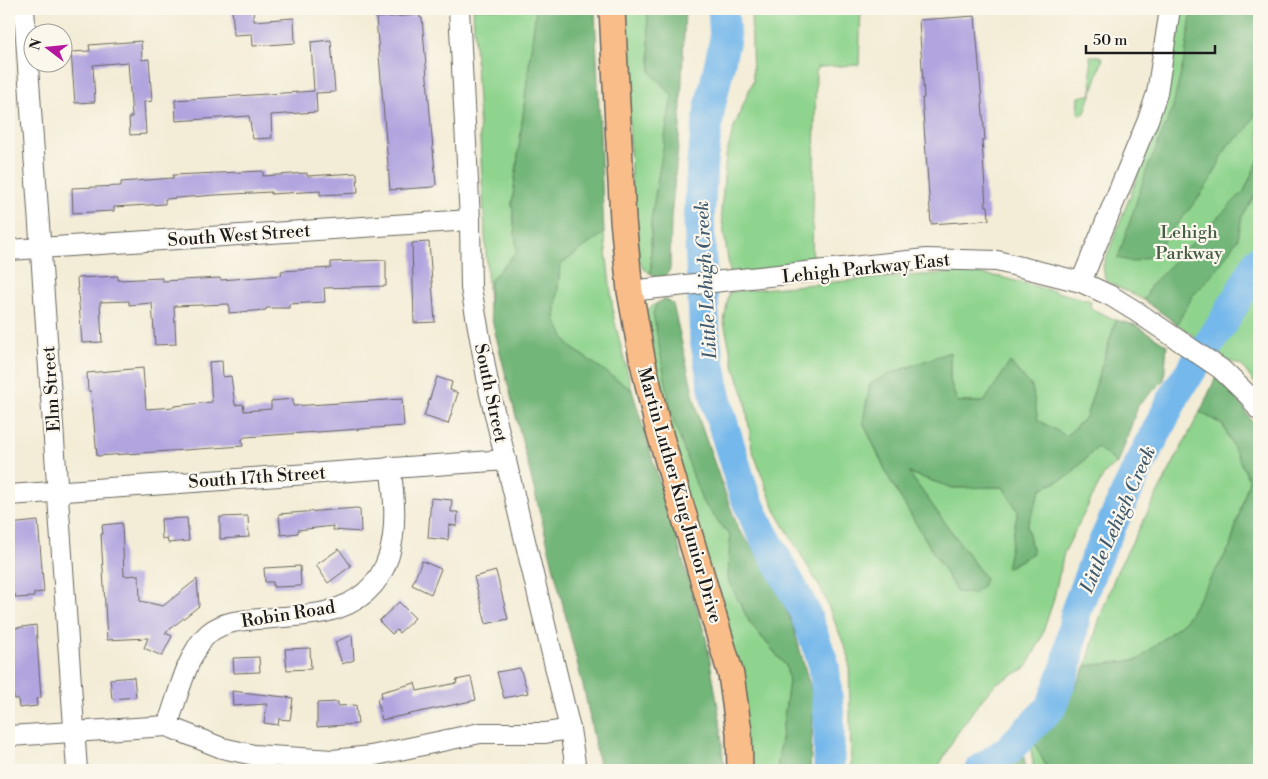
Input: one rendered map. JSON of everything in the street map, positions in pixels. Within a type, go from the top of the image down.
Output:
[{"type":"main road","name":"Martin Luther King Junior Drive","points":[[612,9],[623,220],[630,291],[642,358],[657,424],[731,675],[739,732],[740,770]]},
{"type":"street","name":"Elm Street","points":[[24,9],[77,770]]},
{"type":"street","name":"South Street","points":[[459,9],[470,220],[471,288],[490,394],[570,729],[576,770]]},
{"type":"street","points":[[1081,282],[1148,120],[1157,93],[1170,9]]},
{"type":"street","name":"South West Street","points":[[9,250],[470,220]]},
{"type":"street","name":"Lehigh Parkway East","points":[[630,291],[766,278],[926,259],[968,258],[996,261],[1081,282],[1137,312],[1221,369],[1250,397],[1259,410]]},
{"type":"street","name":"South 17th Street","points":[[9,494],[506,460]]},
{"type":"street","name":"Robin Road","points":[[166,726],[189,665],[209,633],[223,625],[238,622],[325,612],[358,597],[372,586],[383,571],[391,554],[395,532],[395,498],[390,467]]},
{"type":"street","points":[[9,736],[166,726],[222,748],[254,755],[302,760],[371,756],[480,733],[545,733],[570,729]]},
{"type":"green space","points":[[473,9],[536,9],[512,204],[517,251],[490,281],[489,308]]},
{"type":"green space","points":[[536,9],[595,9],[604,233],[560,265],[555,319],[569,346],[632,390],[706,638],[720,719],[724,770],[600,770],[585,694],[489,308],[490,281],[517,251],[512,204]]},
{"type":"green space","points":[[625,9],[647,9],[651,73],[672,95],[651,222],[651,274],[643,268],[639,259],[632,202]]},
{"type":"green space","points":[[647,9],[685,9],[680,128],[671,217],[670,269],[663,281],[651,274],[651,219],[672,95],[651,73]]},
{"type":"green space","points":[[751,9],[861,9],[859,65],[819,67],[816,72],[812,257],[802,265],[730,274],[721,212],[726,156],[734,127],[753,81]]},
{"type":"green space","name":"Lehigh Parkway","points":[[1182,9],[1259,9],[1259,389],[1242,366],[1227,360],[1144,300],[1105,279],[1103,266],[1164,108]]},
{"type":"green space","points":[[1192,9],[1259,9],[1259,108],[1246,131],[1228,145],[1211,179],[1196,201],[1151,256],[1133,262],[1118,258],[1146,172],[1172,110],[1185,56]]},
{"type":"green space","points":[[1090,56],[1103,58],[1092,92]]},
{"type":"green space","points":[[1091,94],[1085,113],[1080,115],[1078,112],[1079,97]]},
{"type":"green space","points":[[1259,159],[1259,189],[1242,216],[1238,238],[1215,272],[1193,295],[1177,324],[1144,300],[1151,285],[1244,191]]},
{"type":"green space","points":[[604,233],[614,319],[632,390],[569,346],[555,320],[560,265]]},
{"type":"green space","points":[[965,272],[1001,277],[1091,301],[1090,308],[1116,320],[1086,417],[1066,436],[1037,420],[1032,387],[1010,363],[985,402],[957,402],[950,380],[950,353],[870,384],[863,422],[890,480],[957,592],[985,578],[909,473],[953,488],[1003,487],[1018,511],[1007,568],[1033,553],[1027,526],[1041,489],[1069,476],[1097,447],[1118,464],[1109,468],[1103,476],[1064,553],[1053,602],[1040,641],[1026,668],[995,684],[975,708],[956,735],[940,764],[934,770],[856,770],[851,766],[849,657],[822,591],[775,510],[752,449],[745,399],[733,363],[724,322],[729,292]]},
{"type":"green space","points":[[665,299],[673,304],[699,419],[739,530],[769,570],[793,625],[814,701],[810,770],[777,770],[789,681],[786,666],[750,623],[728,580],[730,536],[702,501],[672,416],[653,313],[657,303]]},
{"type":"green space","points":[[657,303],[653,313],[702,501],[730,536],[728,580],[750,623],[786,666],[789,681],[777,770],[748,770],[670,439],[645,311]]},
{"type":"green space","points":[[1116,320],[1136,325],[1167,345],[1164,380],[1138,406],[1118,464],[1097,447],[1069,476],[1041,489],[1027,526],[1033,553],[1006,568],[1018,511],[1003,487],[953,488],[909,473],[985,578],[982,587],[973,594],[957,592],[890,480],[863,422],[870,384],[889,374],[950,352],[950,380],[957,402],[984,402],[1010,362],[1032,387],[1038,420],[1066,436],[1086,417]]},
{"type":"green space","points":[[1216,377],[1242,405],[1259,434],[1259,753],[1249,770],[1048,770],[1034,742],[1062,712],[1086,666],[1138,660],[1185,621],[1230,547],[1249,480],[1223,425],[1200,412]]},
{"type":"green space","points":[[1200,412],[1223,425],[1249,480],[1230,547],[1185,621],[1138,660],[1086,666],[1100,617],[1117,571]]},
{"type":"green space","points":[[1034,742],[1048,770],[1034,770],[1030,743]]},
{"type":"green space","points":[[1022,745],[1026,770],[998,770]]},
{"type":"building","points":[[232,9],[253,9],[254,21],[294,18],[295,43],[253,46],[252,34],[234,35]]},
{"type":"building","points":[[420,15],[420,18],[422,18],[436,185],[433,187],[390,190],[376,18]]},
{"type":"building","points":[[975,16],[985,140],[982,140],[986,206],[988,206],[989,220],[931,224],[922,98],[924,98],[919,20]]},
{"type":"building","points":[[331,40],[335,92],[316,93],[317,112],[271,115],[272,138],[253,139],[249,116],[176,121],[175,100],[314,91],[311,42]]},
{"type":"building","points":[[141,41],[142,60],[149,59],[152,101],[144,102],[146,134],[130,135],[129,117],[132,117],[128,62],[93,65],[95,102],[75,103],[72,52],[90,51],[89,45]]},
{"type":"building","points":[[263,171],[263,176],[307,173],[307,176],[357,173],[358,193],[320,195],[320,191],[215,195],[165,199],[165,204],[114,207],[114,211],[73,213],[72,188],[121,186],[121,182],[173,178],[173,175]]},
{"type":"building","points":[[429,242],[435,322],[414,323],[412,243]]},
{"type":"building","points":[[386,260],[386,286],[324,288],[325,302],[289,304],[289,308],[266,308],[266,310],[229,313],[229,304],[174,306],[176,344],[155,345],[152,303],[129,305],[129,301],[100,302],[102,342],[82,343],[77,278],[118,276],[118,280],[162,278],[162,281],[220,278],[221,280],[282,275],[281,271],[331,268],[331,262]]},
{"type":"building","points":[[222,361],[223,377],[231,376],[235,405],[243,404],[244,411],[271,409],[271,401],[293,399],[293,406],[402,399],[404,426],[245,437],[242,439],[243,446],[97,456],[91,391],[88,391],[87,373],[143,368],[146,409],[174,407],[212,402],[209,362]]},
{"type":"building","points":[[437,377],[452,382],[450,390],[458,393],[448,424],[424,416]]},
{"type":"building","points":[[431,498],[452,500],[451,512],[458,512],[457,526],[449,525],[448,540],[428,538]]},
{"type":"building","points":[[360,509],[361,532],[333,530],[333,526],[298,530],[298,533],[281,535],[279,514]]},
{"type":"building","points":[[248,516],[249,537],[220,539],[220,517]]},
{"type":"building","points":[[187,518],[189,541],[168,543],[167,538],[162,539],[161,519]]},
{"type":"building","points":[[38,521],[44,592],[34,593],[34,597],[16,598],[15,594],[9,595],[9,524]]},
{"type":"building","points":[[122,523],[124,576],[139,575],[140,601],[163,606],[197,579],[199,606],[165,633],[172,636],[162,656],[144,648],[148,638],[107,640],[102,525]]},
{"type":"building","points":[[339,549],[351,566],[328,583],[316,565]]},
{"type":"building","points":[[422,561],[441,569],[431,594],[412,585]]},
{"type":"building","points":[[300,566],[301,586],[273,587],[273,582],[265,582],[264,568]]},
{"type":"building","points":[[496,571],[508,619],[486,624],[474,577]]},
{"type":"building","points":[[399,602],[415,618],[399,633],[397,630],[392,634],[379,621]]},
{"type":"building","points":[[36,625],[41,698],[36,699],[37,706],[19,708],[18,699],[14,699],[9,629]]},
{"type":"building","points":[[352,635],[354,660],[342,664],[335,642]]},
{"type":"building","points":[[310,648],[311,669],[287,670],[285,649]]},
{"type":"building","points":[[259,657],[260,672],[234,673],[233,658]]},
{"type":"building","points":[[520,668],[528,693],[504,698],[497,672]]},
{"type":"building","points":[[134,677],[136,697],[112,699],[110,679]]},
{"type":"building","points":[[471,677],[476,700],[382,720],[377,699],[382,697],[381,692],[415,683],[417,691],[457,683],[456,680]]},
{"type":"building","points":[[232,691],[293,698],[290,720],[279,719],[278,725],[264,723],[267,704],[233,706]]},
{"type":"building","points":[[338,702],[338,706],[356,705],[358,724],[317,727],[317,703]]},
{"type":"waterway","name":"Little Lehigh Creek","points":[[723,9],[725,39],[710,107],[702,162],[699,223],[705,339],[717,404],[743,491],[758,525],[804,610],[824,665],[829,718],[829,770]]},
{"type":"waterway","name":"Little Lehigh Creek","points":[[980,770],[1008,750],[1051,707],[1067,664],[1076,611],[1094,563],[1134,476],[1177,391],[1223,323],[1259,260]]},
{"type":"waterway","points":[[1249,281],[1259,274]]}]
